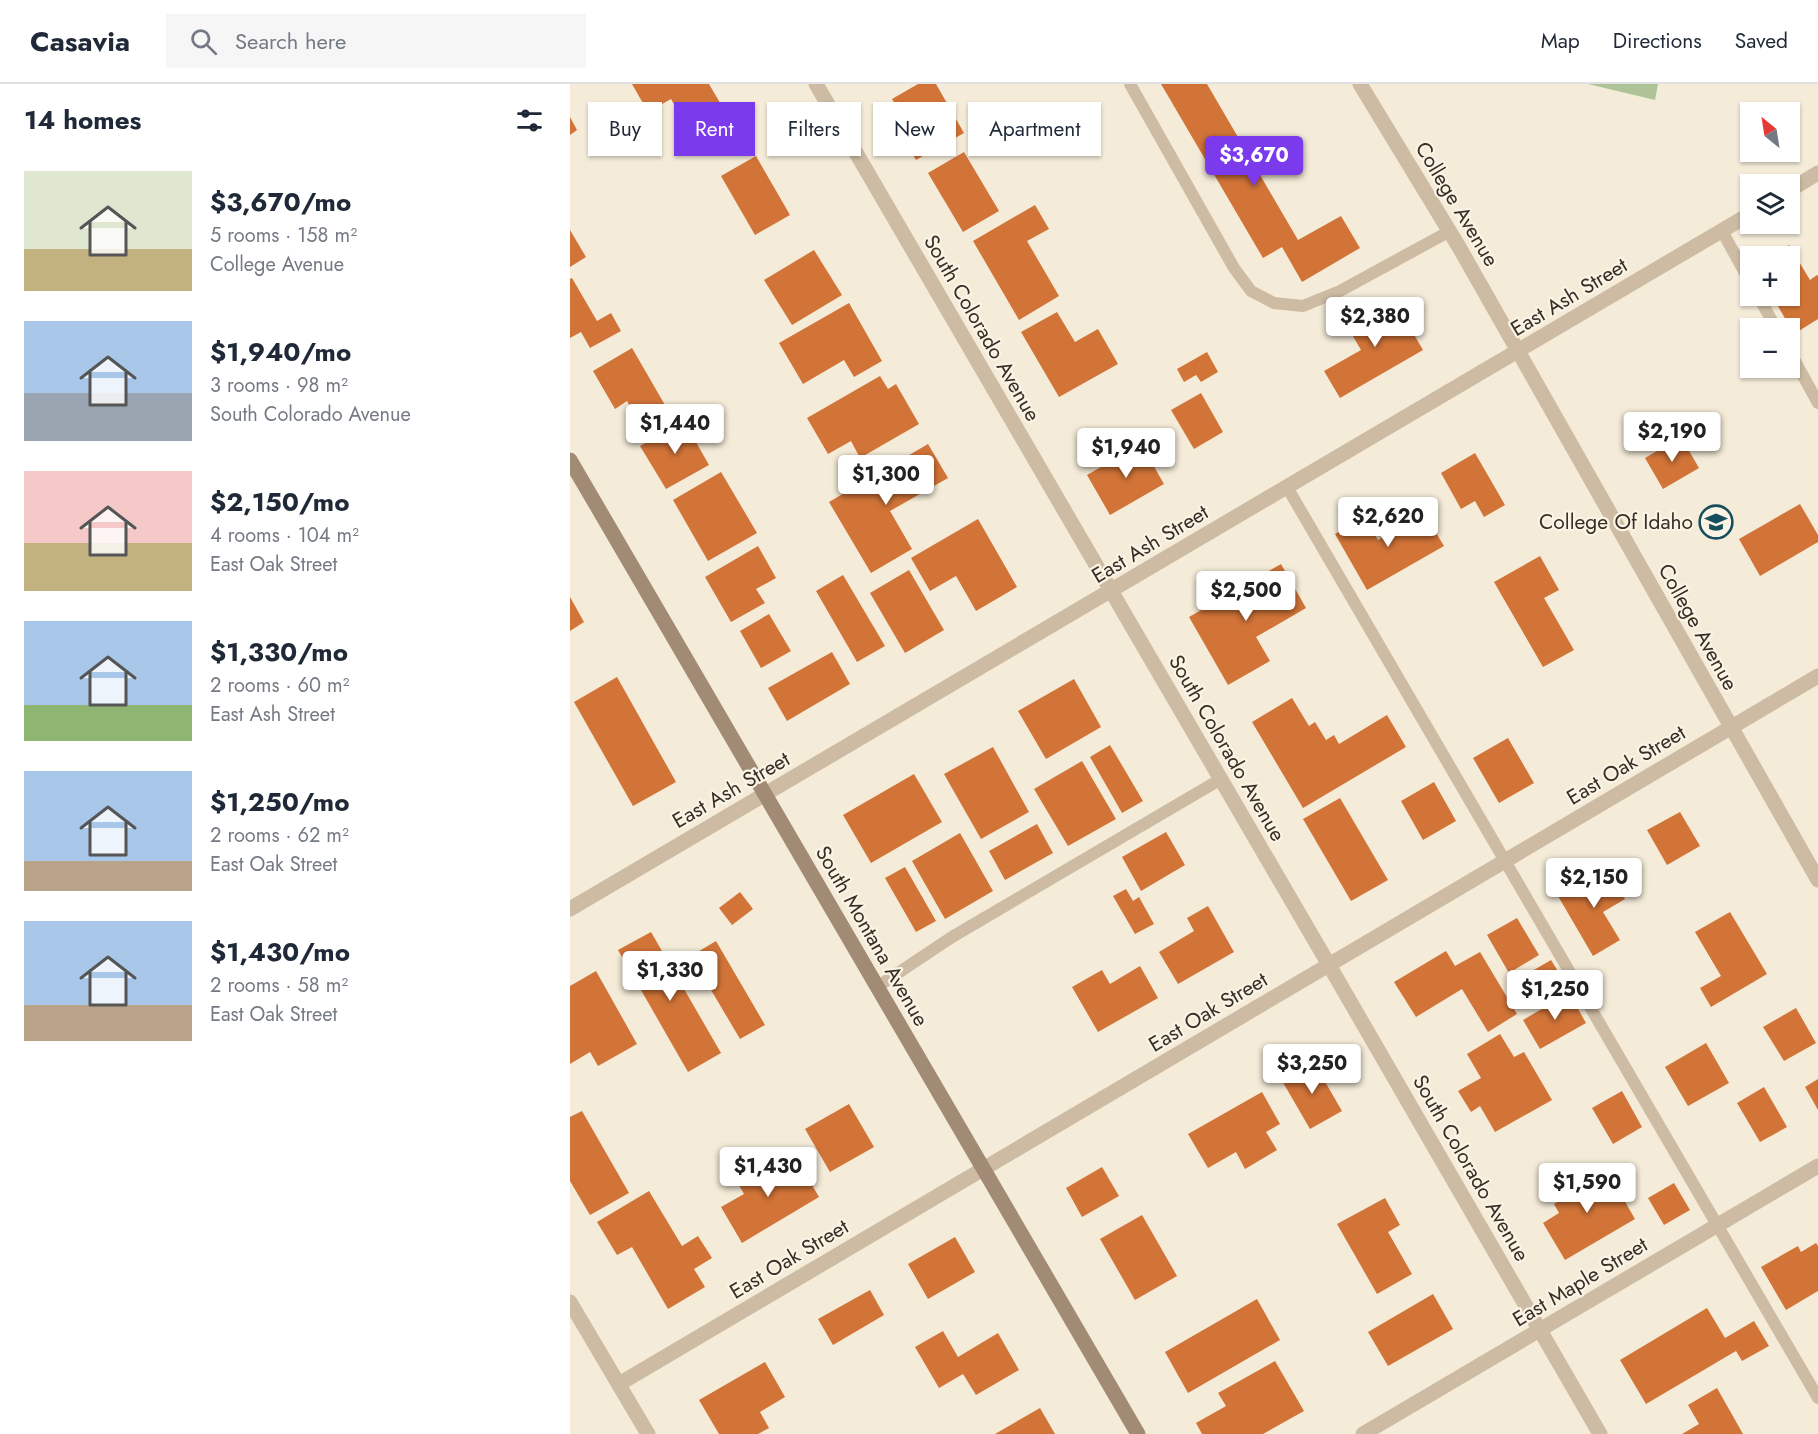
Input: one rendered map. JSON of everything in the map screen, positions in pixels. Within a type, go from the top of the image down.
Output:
[{"type":"street","name":"South Colorado Avenue","points":[[816,84],[1600,1434]]},
{"type":"street","name":"College Avenue","points":[[1360,84],[1450,231],[1818,880]]},
{"type":"street","points":[[1800,184],[1818,173]]},
{"type":"street","name":"East Ash Street","points":[[570,909],[1740,220]]},
{"type":"street","name":"South Montana Avenue","points":[[570,460],[1138,1434]]},
{"type":"street","name":"East Oak Street","points":[[619,1384],[1818,676]]},
{"type":"street","name":"East Maple Street","points":[[1363,1434],[1818,1166]]},
{"type":"street","points":[[570,1302],[648,1434]]},
{"type":"lane","points":[[1130,84],[1234,268],[1251,291],[1274,303],[1303,306],[1340,291],[1450,231]]},
{"type":"lane","points":[[1722,231],[1740,264]]},
{"type":"lane","points":[[1800,370],[1818,403]]},
{"type":"lane","points":[[1287,488],[1818,1398]]},
{"type":"lane","points":[[877,987],[952,938],[1221,779]]},
{"type":"green space","points":[[1588,84],[1658,84],[1655,100]]},
{"type":"building","points":[[632,84],[709,84],[720,102],[674,102],[674,104],[671,99],[662,104],[662,102],[642,102]]},
{"type":"building","points":[[918,84],[936,84],[946,102],[894,102],[892,99]]},
{"type":"building","points":[[1161,84],[1207,84],[1298,240],[1341,216],[1360,248],[1302,282],[1282,247],[1263,258]]},
{"type":"building","points":[[570,117],[577,130],[570,135]]},
{"type":"building","points":[[956,119],[964,133],[956,138]]},
{"type":"building","points":[[964,152],[999,211],[963,232],[928,173]]},
{"type":"building","points":[[756,156],[790,215],[755,235],[721,176]]},
{"type":"building","points":[[1035,205],[1049,229],[1027,241],[1059,296],[1019,320],[973,241]]},
{"type":"building","points":[[570,230],[586,257],[570,267]]},
{"type":"building","points":[[814,250],[842,295],[792,325],[764,280]]},
{"type":"building","points":[[1800,263],[1810,280],[1818,276],[1818,319],[1800,330],[1800,318],[1785,318],[1778,306],[1800,306]]},
{"type":"building","points":[[572,278],[597,321],[611,313],[621,331],[590,348],[581,332],[570,338],[570,279]]},
{"type":"building","points":[[1392,297],[1423,350],[1340,398],[1324,371],[1361,350],[1346,324]]},
{"type":"building","points":[[849,303],[882,361],[854,377],[844,360],[803,384],[779,343]]},
{"type":"building","points":[[1057,312],[1075,342],[1098,329],[1118,364],[1059,397],[1021,332]]},
{"type":"building","points":[[632,348],[669,412],[642,428],[627,401],[615,409],[593,371]]},
{"type":"building","points":[[1207,352],[1218,372],[1201,382],[1196,375],[1184,382],[1177,369]]},
{"type":"building","points":[[880,376],[888,389],[896,384],[919,424],[860,458],[851,441],[828,454],[807,418]]},
{"type":"building","points":[[1201,393],[1223,432],[1194,449],[1171,410]]},
{"type":"building","points":[[684,421],[709,465],[666,489],[640,446]]},
{"type":"building","points":[[1681,437],[1699,468],[1663,489],[1645,458]]},
{"type":"building","points":[[928,444],[948,478],[890,511],[912,549],[871,573],[829,502]]},
{"type":"building","points":[[1141,444],[1164,484],[1110,515],[1087,475]]},
{"type":"building","points":[[1475,453],[1505,505],[1484,517],[1475,501],[1461,509],[1441,473]]},
{"type":"building","points":[[721,472],[757,533],[708,561],[673,500]]},
{"type":"building","points":[[1800,504],[1818,535],[1818,542],[1760,576],[1739,539]]},
{"type":"building","points":[[1424,513],[1444,546],[1367,590],[1335,534],[1365,517],[1378,540]]},
{"type":"building","points":[[978,519],[1017,587],[976,611],[956,576],[930,591],[911,558]]},
{"type":"building","points":[[758,546],[776,578],[756,589],[765,603],[731,622],[705,577]]},
{"type":"building","points":[[1540,556],[1559,590],[1544,598],[1574,650],[1543,667],[1494,582]]},
{"type":"building","points":[[1281,564],[1306,608],[1256,637],[1270,661],[1228,685],[1189,617]]},
{"type":"building","points":[[909,570],[944,630],[905,653],[870,593]]},
{"type":"building","points":[[843,575],[885,646],[857,662],[816,591]]},
{"type":"building","points":[[570,597],[584,622],[570,631]]},
{"type":"building","points":[[769,614],[791,651],[761,668],[740,631]]},
{"type":"building","points":[[832,652],[850,684],[787,721],[768,688]]},
{"type":"building","points":[[617,677],[676,782],[633,806],[574,702]]},
{"type":"building","points":[[1074,679],[1101,727],[1046,759],[1018,711]]},
{"type":"building","points":[[1292,698],[1309,726],[1315,722],[1326,740],[1334,735],[1339,744],[1387,715],[1406,747],[1303,808],[1252,722]]},
{"type":"building","points":[[1508,738],[1534,783],[1499,803],[1473,758]]},
{"type":"building","points":[[1110,745],[1143,801],[1122,813],[1090,757]]},
{"type":"building","points":[[993,747],[1029,812],[981,839],[944,774]]},
{"type":"building","points":[[1082,761],[1116,819],[1068,846],[1034,789]]},
{"type":"building","points":[[914,774],[942,822],[871,863],[843,815]]},
{"type":"building","points":[[1434,782],[1456,821],[1423,840],[1401,801]]},
{"type":"building","points":[[1340,798],[1388,880],[1351,901],[1303,819]]},
{"type":"building","points":[[1680,812],[1700,846],[1667,865],[1647,830]]},
{"type":"building","points":[[1037,824],[1053,853],[1005,880],[989,851]]},
{"type":"building","points":[[1166,832],[1185,865],[1141,891],[1122,857]]},
{"type":"building","points":[[960,833],[993,891],[945,919],[912,861]]},
{"type":"building","points":[[905,867],[936,921],[916,932],[885,878]]},
{"type":"building","points":[[1607,867],[1625,899],[1603,912],[1620,940],[1593,956],[1558,896]]},
{"type":"building","points":[[1126,889],[1133,901],[1139,897],[1154,924],[1135,934],[1113,896]]},
{"type":"building","points":[[740,892],[753,909],[732,925],[719,908]]},
{"type":"building","points":[[1208,906],[1234,952],[1178,984],[1159,952],[1194,931],[1187,918]]},
{"type":"building","points":[[1730,912],[1767,974],[1711,1007],[1700,988],[1721,976],[1695,932]]},
{"type":"building","points":[[1517,918],[1539,955],[1509,973],[1487,935]]},
{"type":"building","points":[[651,932],[721,1053],[688,1072],[618,950]]},
{"type":"building","points":[[716,941],[765,1025],[740,1039],[691,956]]},
{"type":"building","points":[[1446,951],[1455,966],[1480,952],[1517,1014],[1488,1032],[1462,989],[1416,1017],[1394,982]]},
{"type":"building","points":[[1551,960],[1567,986],[1542,1000],[1527,974]]},
{"type":"building","points":[[1140,966],[1158,998],[1098,1032],[1072,987],[1102,970],[1110,984]]},
{"type":"building","points":[[596,971],[637,1044],[598,1066],[590,1052],[570,1064],[570,986]]},
{"type":"building","points":[[1569,993],[1586,1023],[1540,1049],[1523,1020]]},
{"type":"building","points":[[1796,1008],[1816,1043],[1784,1061],[1763,1027]]},
{"type":"building","points":[[1500,1034],[1514,1057],[1524,1052],[1552,1100],[1495,1132],[1480,1106],[1471,1112],[1458,1091],[1481,1078],[1467,1054]]},
{"type":"building","points":[[1706,1043],[1729,1083],[1688,1106],[1665,1067]]},
{"type":"building","points":[[1313,1061],[1342,1111],[1310,1129],[1281,1079]]},
{"type":"building","points":[[1818,1079],[1818,1110],[1805,1087]]},
{"type":"building","points":[[1764,1087],[1787,1127],[1760,1142],[1737,1103]]},
{"type":"building","points":[[1622,1091],[1642,1127],[1613,1144],[1592,1108]]},
{"type":"building","points":[[1262,1092],[1280,1124],[1266,1132],[1277,1150],[1245,1169],[1236,1152],[1208,1168],[1188,1134]]},
{"type":"building","points":[[849,1104],[874,1147],[830,1172],[805,1129]]},
{"type":"building","points":[[582,1111],[629,1193],[590,1215],[570,1181],[570,1117]]},
{"type":"building","points":[[771,1159],[779,1173],[798,1161],[819,1197],[742,1243],[721,1207],[744,1194],[736,1180]]},
{"type":"building","points":[[1588,1165],[1600,1186],[1612,1179],[1635,1219],[1565,1260],[1543,1223],[1559,1213],[1554,1204],[1580,1188],[1572,1174]]},
{"type":"building","points":[[1102,1167],[1119,1196],[1082,1217],[1066,1188]]},
{"type":"building","points":[[1674,1183],[1690,1210],[1664,1225],[1648,1198]]},
{"type":"building","points":[[649,1191],[682,1246],[698,1236],[712,1258],[694,1269],[705,1287],[668,1309],[632,1247],[617,1255],[597,1222]]},
{"type":"building","points":[[1385,1198],[1400,1225],[1388,1232],[1412,1274],[1377,1294],[1337,1224]]},
{"type":"building","points":[[1142,1215],[1177,1276],[1135,1300],[1100,1239]]},
{"type":"building","points":[[955,1237],[975,1272],[928,1299],[908,1264]]},
{"type":"building","points":[[1816,1243],[1818,1246],[1818,1291],[1786,1310],[1761,1267],[1798,1246],[1801,1252]]},
{"type":"building","points":[[870,1290],[884,1315],[833,1345],[818,1319]]},
{"type":"building","points":[[1433,1294],[1453,1329],[1388,1366],[1368,1332]]},
{"type":"building","points":[[1257,1299],[1280,1340],[1188,1393],[1165,1352]]},
{"type":"building","points":[[1707,1308],[1725,1338],[1754,1321],[1769,1346],[1742,1361],[1736,1351],[1646,1404],[1620,1360]]},
{"type":"building","points":[[943,1331],[958,1357],[998,1333],[1019,1370],[976,1395],[963,1374],[939,1388],[915,1347]]},
{"type":"building","points":[[1275,1361],[1304,1411],[1263,1434],[1202,1434],[1196,1423],[1226,1406],[1218,1393]]},
{"type":"building","points":[[765,1362],[785,1397],[760,1412],[769,1428],[758,1434],[719,1434],[699,1400]]},
{"type":"building","points":[[1717,1388],[1743,1434],[1682,1434],[1699,1424],[1688,1405]]},
{"type":"building","points":[[1040,1408],[1055,1434],[995,1434]]},
{"type":"place","name":"College Of Idaho","points":[[1716,522]]}]
